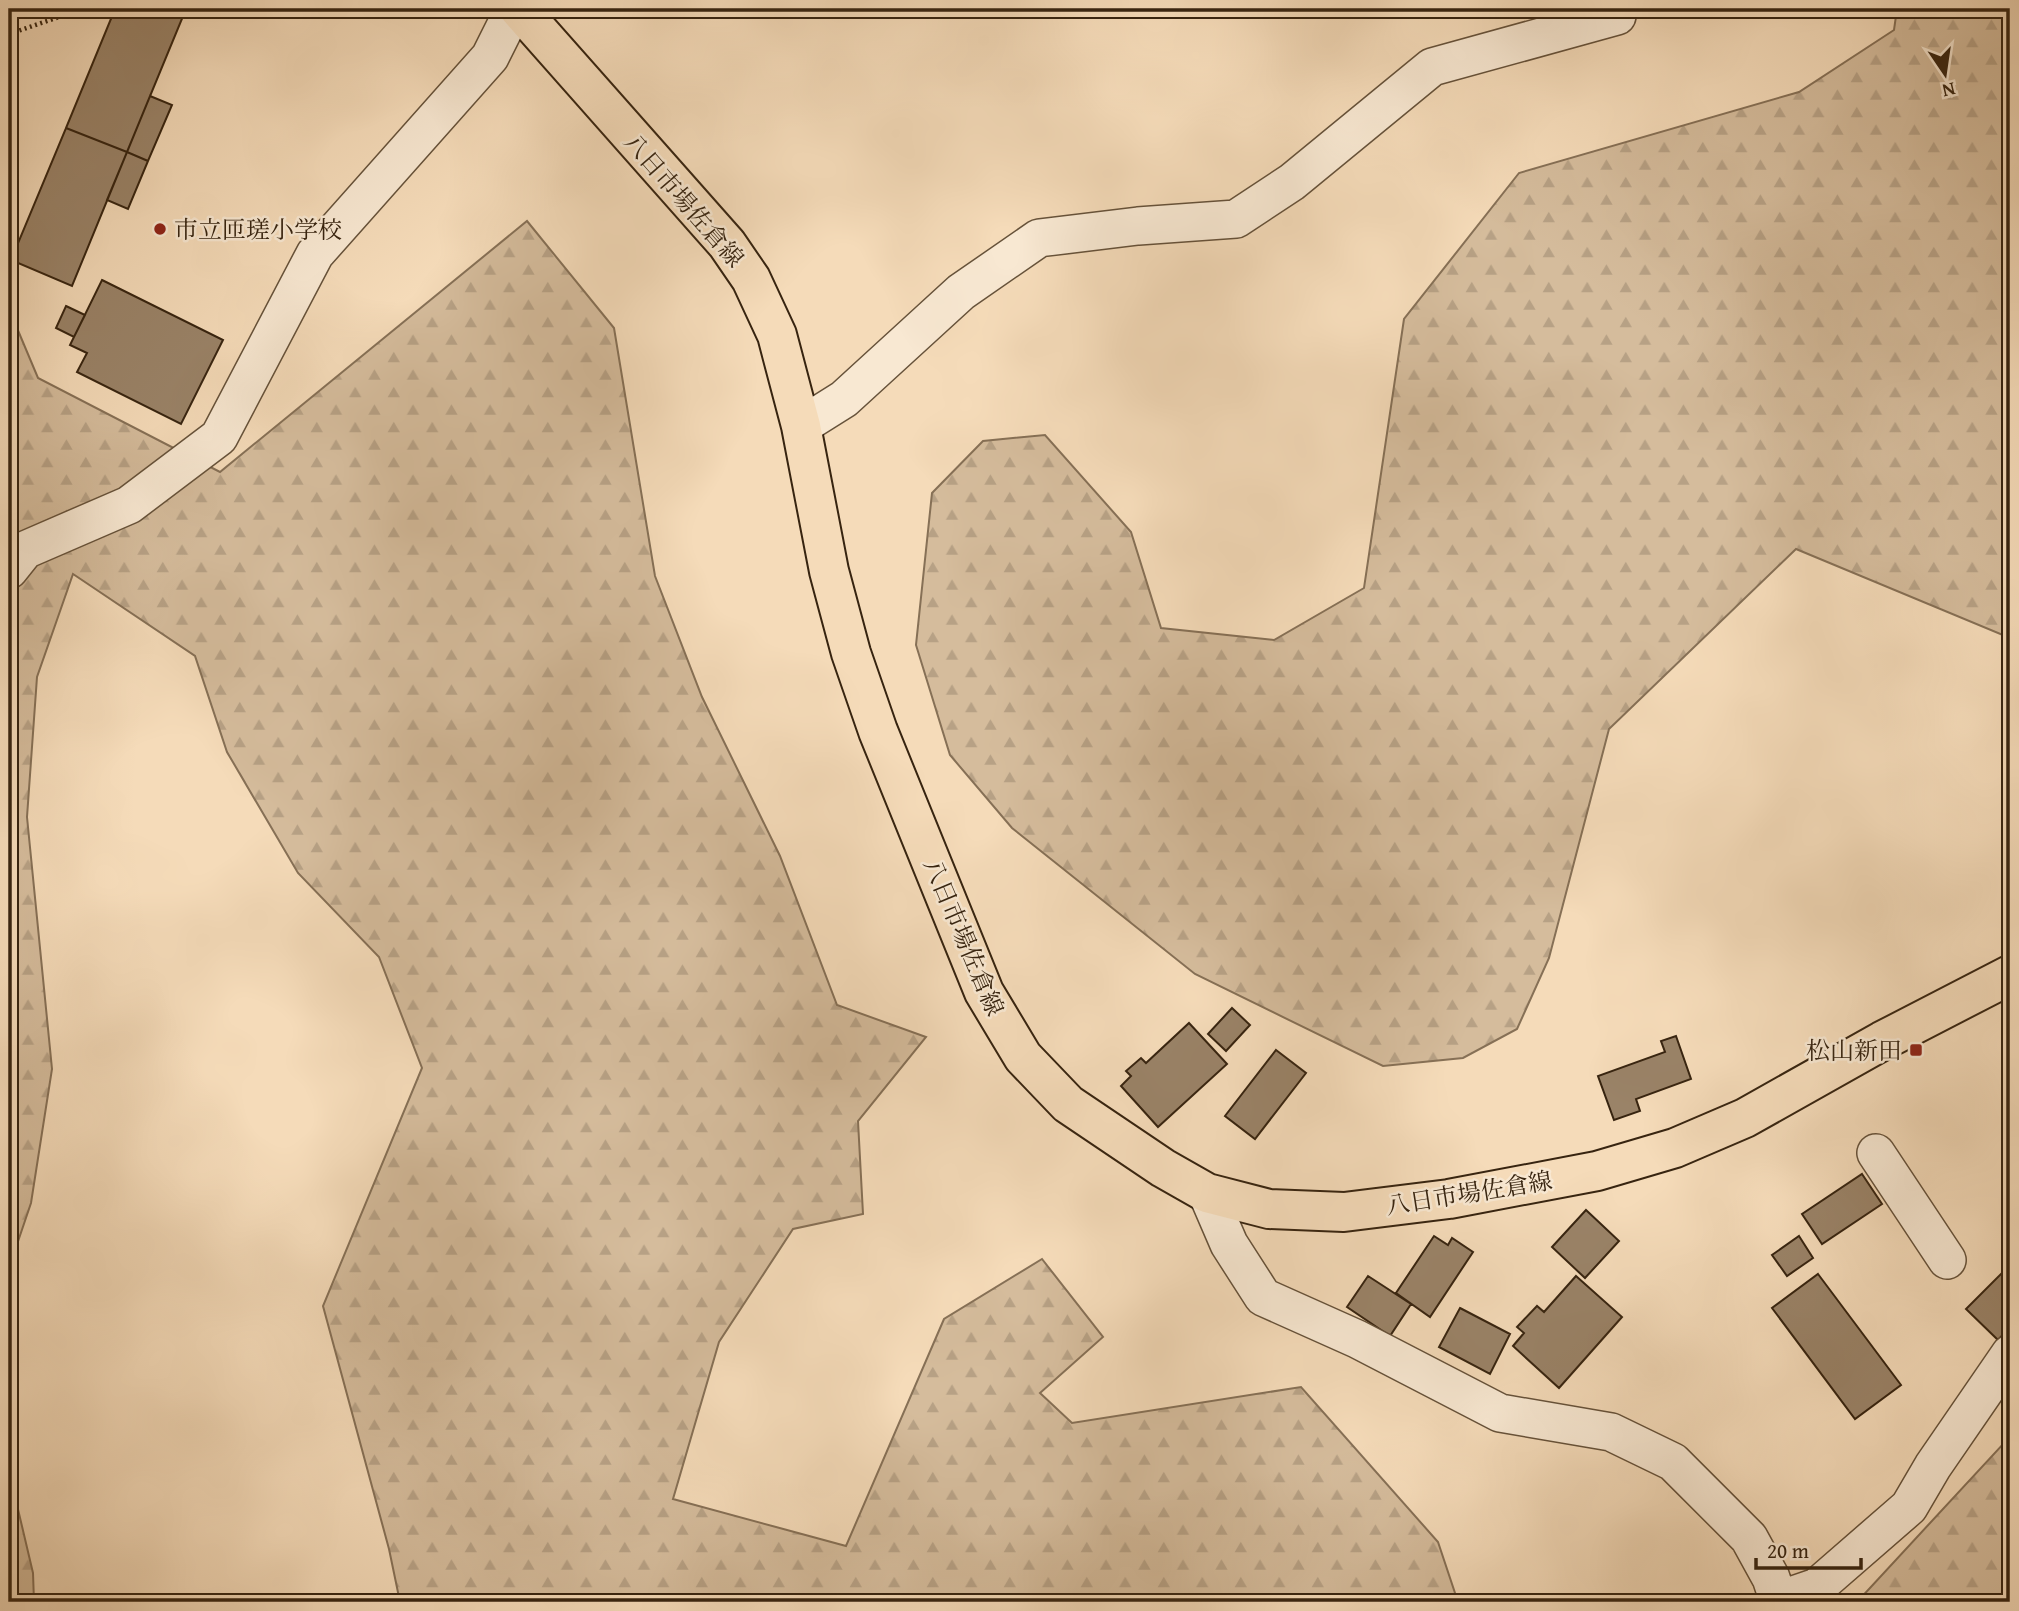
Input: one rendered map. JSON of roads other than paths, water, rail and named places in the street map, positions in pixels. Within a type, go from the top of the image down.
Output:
[{"type":"main road","name":"八日市場佐倉線","points":[[516,9],[739,262],[751,279],[777,335],[801,426],[829,571],[851,653],[883,743],[984,992],[1023,1057],[1068,1104],[1163,1168],[1207,1193],[1269,1209],[1344,1212],[1449,1199],[1597,1171],[1675,1148],[1745,1118],[1882,1041],[2008,981]]},
{"type":"street","points":[[9,569],[25,550],[129,505],[219,437],[315,254],[490,57],[516,9]]},
{"type":"street","points":[[801,426],[844,399],[961,292],[1039,238],[1138,226],[1236,219],[1292,182],[1432,67],[1616,16],[1618,9]]},
{"type":"street","points":[[1876,1153],[1947,1260]]},
{"type":"street","points":[[1207,1193],[1229,1244],[1263,1297],[1357,1339],[1500,1413],[1611,1432],[1673,1462],[1749,1538],[1779,1601],[1817,1587],[1909,1507],[1933,1466],[2010,1354]]},
{"type":"place","name":"市立匝瑳小学校","points":[[160,229]]},
{"type":"place","name":"松山新田","points":[[1916,1050]]}]
